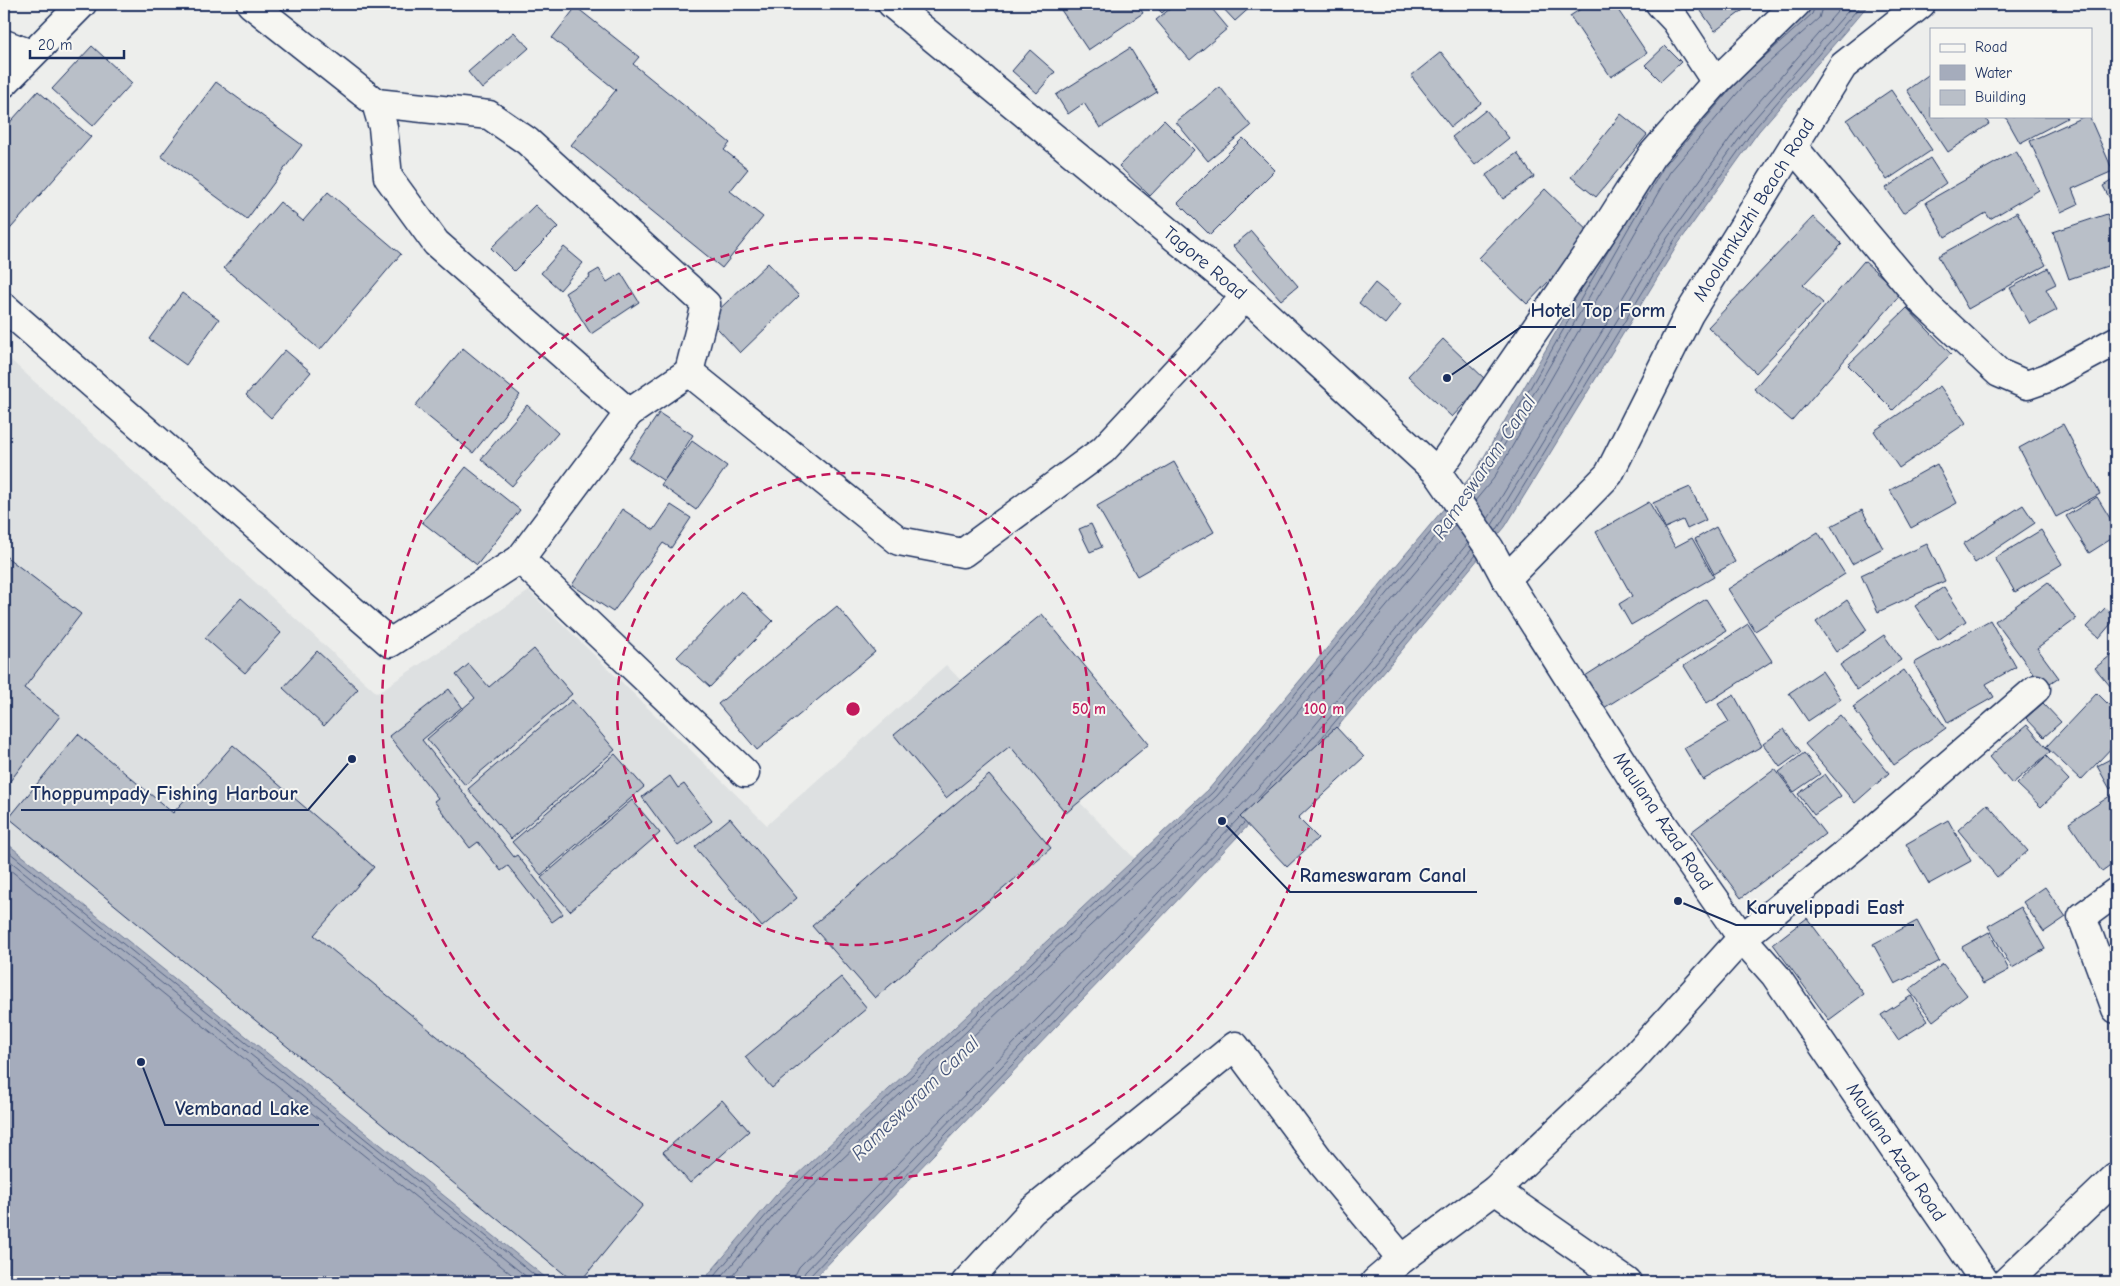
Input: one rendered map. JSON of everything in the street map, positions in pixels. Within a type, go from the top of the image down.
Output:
[{"type":"street","points":[[4,83],[82,4]]},
{"type":"street","points":[[4,307],[390,643],[520,559],[629,413],[689,372],[706,304],[527,140],[489,115],[376,103],[251,4]]},
{"type":"street","name":"Tagore Road","points":[[892,4],[1246,296],[1440,477],[1490,549]]},
{"type":"street","points":[[1660,4],[1676,21],[1716,82]]},
{"type":"street","points":[[1440,477],[1652,155],[1716,82],[1796,4]]},
{"type":"street","name":"Moolamkuzhi Beach Road","points":[[1506,579],[1609,474],[1689,314],[1794,148],[1843,66],[1921,4]]},
{"type":"street","points":[[4,44],[31,54]]},
{"type":"street","points":[[376,103],[383,127],[388,178],[436,243],[629,413]]},
{"type":"street","points":[[1794,148],[1923,302],[1999,373],[2027,385],[2047,378],[2116,341]]},
{"type":"street","points":[[689,372],[898,541],[963,553],[1103,450],[1246,296]]},
{"type":"street","name":"Maulana Azad Road","points":[[1490,549],[1506,579],[1648,803],[1742,938],[1775,975],[1985,1282]]},
{"type":"street","points":[[520,559],[745,773]]},
{"type":"street","points":[[1375,1282],[1402,1259],[1495,1190],[1630,1062],[1742,938],[1856,845],[2036,689]]},
{"type":"street","points":[[2116,892],[2082,918],[2116,1009]]},
{"type":"street","points":[[966,1282],[1032,1211],[1235,1046],[1322,1163],[1402,1259]]},
{"type":"street","points":[[2006,1282],[2116,1177]]},
{"type":"street","points":[[1495,1190],[1627,1282]]},
{"type":"shaded area","points":[[4,354],[377,693],[529,591],[767,825],[946,665],[1135,859],[776,1195],[702,1282],[551,1282],[4,841]]},
{"type":"water","points":[[1807,4],[1869,4],[1759,131],[1678,244],[1505,527],[1309,761],[811,1282],[702,1282],[776,1195],[1209,789],[1477,469],[1654,162]]},
{"type":"water","points":[[4,841],[551,1282],[4,1282]]},
{"type":"building","points":[[1057,4],[1077,4],[1079,6],[1082,4],[1137,4],[1143,13],[1088,50]]},
{"type":"building","points":[[1153,4],[1172,4],[1162,13]]},
{"type":"building","points":[[1176,4],[1208,4],[1228,28],[1190,60],[1156,20]]},
{"type":"building","points":[[1219,4],[1254,4],[1235,21]]},
{"type":"building","points":[[1588,4],[1614,4],[1647,53],[1611,77],[1570,16]]},
{"type":"building","points":[[1696,4],[1743,4],[1746,8],[1715,31]]},
{"type":"building","points":[[1992,4],[2010,4],[1996,11]]},
{"type":"building","points":[[576,7],[639,57],[633,64],[730,143],[724,150],[748,169],[730,191],[763,217],[722,268],[571,145],[616,90],[552,38]]},
{"type":"building","points":[[514,32],[529,48],[482,89],[468,72]]},
{"type":"building","points":[[92,46],[132,83],[93,126],[52,89]]},
{"type":"building","points":[[1665,46],[1681,62],[1661,81],[1645,65]]},
{"type":"building","points":[[1130,48],[1157,92],[1100,128],[1084,103],[1068,114],[1056,95]]},
{"type":"building","points":[[1030,50],[1055,72],[1037,93],[1012,71]]},
{"type":"building","points":[[1441,52],[1481,103],[1451,127],[1411,76]]},
{"type":"building","points":[[1930,74],[1930,118],[1985,118],[1989,124],[1948,152],[1907,90]]},
{"type":"building","points":[[216,82],[302,145],[247,219],[161,156]]},
{"type":"building","points":[[1220,87],[1251,126],[1208,161],[1176,122]]},
{"type":"building","points":[[1891,90],[1932,150],[1887,180],[1847,120]]},
{"type":"building","points":[[38,91],[91,137],[4,236],[4,129]]},
{"type":"building","points":[[1486,110],[1509,138],[1475,165],[1452,137]]},
{"type":"building","points":[[1621,114],[1647,135],[1596,197],[1571,177]]},
{"type":"building","points":[[2006,118],[2067,118],[2020,143]]},
{"type":"building","points":[[2081,118],[2090,118],[2113,171],[2072,189],[2078,204],[2061,212],[2030,141]]},
{"type":"building","points":[[1164,120],[1194,150],[1150,196],[1119,166]]},
{"type":"building","points":[[1243,138],[1275,170],[1210,235],[1178,203]]},
{"type":"building","points":[[2016,151],[2039,190],[1990,219],[1986,213],[1945,237],[1926,202]]},
{"type":"building","points":[[1517,153],[1534,177],[1503,199],[1486,175]]},
{"type":"building","points":[[1930,158],[1946,183],[1903,213],[1886,188]]},
{"type":"building","points":[[2116,178],[2116,210],[2103,186]]},
{"type":"building","points":[[1545,189],[1593,235],[1527,304],[1479,258]]},
{"type":"building","points":[[328,192],[401,254],[320,350],[224,268],[280,202],[303,221]]},
{"type":"building","points":[[535,205],[558,227],[514,271],[491,248]]},
{"type":"building","points":[[2017,212],[2046,265],[1968,309],[1938,256]]},
{"type":"building","points":[[2107,214],[2116,243],[2116,263],[2069,279],[2053,232]]},
{"type":"building","points":[[1813,217],[1842,244],[1803,285],[1823,303],[1756,373],[1708,327]]},
{"type":"building","points":[[1251,231],[1298,286],[1281,300],[1233,246]]},
{"type":"building","points":[[564,247],[583,263],[560,290],[541,273]]},
{"type":"building","points":[[1864,261],[1901,294],[1792,421],[1754,389]]},
{"type":"building","points":[[768,263],[799,296],[740,353],[709,319]]},
{"type":"building","points":[[2048,268],[2056,284],[2046,289],[2057,310],[2030,324],[2010,288]]},
{"type":"building","points":[[599,269],[607,282],[621,273],[639,302],[591,334],[565,293]]},
{"type":"building","points":[[1375,283],[1401,304],[1385,324],[1359,303]]},
{"type":"building","points":[[182,293],[219,319],[186,365],[149,339]]},
{"type":"building","points":[[1907,308],[1951,354],[1893,410],[1848,365]]},
{"type":"building","points":[[1443,339],[1486,380],[1452,417],[1408,376]]},
{"type":"building","points":[[463,348],[520,395],[473,453],[415,406]]},
{"type":"building","points":[[285,350],[311,372],[271,418],[246,395]]},
{"type":"building","points":[[1940,386],[1966,423],[1899,468],[1874,431]]},
{"type":"building","points":[[527,405],[558,433],[512,486],[481,459]]},
{"type":"building","points":[[659,413],[693,435],[664,481],[629,458]]},
{"type":"building","points":[[2063,424],[2100,494],[2056,517],[2019,448]]},
{"type":"building","points":[[692,441],[727,466],[696,510],[661,485]]},
{"type":"building","points":[[1174,462],[1214,532],[1137,576],[1097,506]]},
{"type":"building","points":[[1937,464],[1957,503],[1911,528],[1890,490]]},
{"type":"building","points":[[466,467],[520,510],[477,565],[422,522]]},
{"type":"building","points":[[1690,487],[1706,520],[1687,529],[1683,520],[1665,528],[1653,503]]},
{"type":"building","points":[[2097,497],[2116,528],[2116,536],[2089,553],[2066,516]]},
{"type":"building","points":[[1649,502],[1675,547],[1692,538],[1714,577],[1631,625],[1619,604],[1632,596],[1596,532]]},
{"type":"building","points":[[671,505],[691,518],[671,548],[663,543],[613,612],[572,585],[622,509],[654,530]]},
{"type":"building","points":[[2023,505],[2035,523],[1975,563],[1963,544]]},
{"type":"building","points":[[1862,510],[1883,548],[1852,564],[1831,526]]},
{"type":"building","points":[[1091,524],[1102,547],[1090,552],[1079,529]]},
{"type":"building","points":[[1716,527],[1735,562],[1714,574],[1695,539]]},
{"type":"building","points":[[2041,530],[2062,564],[2015,592],[1995,558]]},
{"type":"building","points":[[1818,532],[1845,574],[1755,631],[1728,589]]},
{"type":"building","points":[[1927,544],[1945,581],[1878,612],[1861,575]]},
{"type":"building","points":[[4,555],[81,614],[24,688],[60,716],[4,789]]},
{"type":"building","points":[[2048,582],[2076,619],[2037,648],[2059,678],[2044,688],[1995,621]]},
{"type":"building","points":[[1944,587],[1966,621],[1938,640],[1915,606]]},
{"type":"building","points":[[741,591],[773,621],[710,687],[677,657]]},
{"type":"building","points":[[241,598],[281,633],[245,673],[205,638]]},
{"type":"building","points":[[1706,599],[1726,631],[1604,708],[1585,676]]},
{"type":"building","points":[[1847,600],[1867,630],[1836,652],[1816,622]]},
{"type":"building","points":[[837,606],[875,652],[757,750],[718,704]]},
{"type":"building","points":[[2105,608],[2116,618],[2099,638],[2087,627]]},
{"type":"building","points":[[1042,614],[1149,744],[1066,813],[1010,746],[946,798],[894,735]]},
{"type":"building","points":[[1990,620],[2016,667],[1986,684],[1994,697],[1948,723],[1914,663]]},
{"type":"building","points":[[1748,624],[1772,661],[1707,703],[1684,666]]},
{"type":"building","points":[[1884,635],[1901,660],[1857,690],[1840,665]]},
{"type":"building","points":[[534,649],[572,694],[465,785],[427,739],[475,698],[456,675],[469,664],[489,687]]},
{"type":"building","points":[[317,651],[358,689],[324,726],[283,688]]},
{"type":"building","points":[[2116,651],[2116,693],[2095,668]]},
{"type":"building","points":[[1904,670],[1946,728],[1894,765],[1853,707]]},
{"type":"building","points":[[1822,671],[1841,699],[1808,721],[1789,693]]},
{"type":"building","points":[[449,689],[462,707],[422,740],[514,857],[517,855],[563,914],[552,922],[508,866],[501,871],[478,842],[470,848],[434,801],[438,798],[389,736]]},
{"type":"building","points":[[2097,693],[2116,712],[2116,743],[2081,780],[2046,747]]},
{"type":"building","points":[[1734,695],[1762,746],[1703,780],[1684,748],[1729,722],[1718,704]]},
{"type":"building","points":[[572,700],[615,750],[511,839],[468,789]]},
{"type":"building","points":[[2043,703],[2061,722],[2044,737],[2026,718]]},
{"type":"building","points":[[1840,715],[1889,773],[1855,803],[1805,744]]},
{"type":"building","points":[[2027,725],[2050,752],[2012,784],[1989,757]]},
{"type":"building","points":[[1336,727],[1364,757],[1298,818],[1318,838],[1287,867],[1240,817]]},
{"type":"building","points":[[1784,729],[1801,752],[1780,767],[1763,744]]},
{"type":"building","points":[[78,734],[173,813],[233,745],[374,867],[314,935],[643,1205],[580,1282],[574,1282],[9,818]]},
{"type":"building","points":[[1804,753],[1820,774],[1794,792],[1779,772]]},
{"type":"building","points":[[615,754],[644,787],[541,875],[512,842]]},
{"type":"building","points":[[2046,756],[2069,780],[2041,807],[2017,784]]},
{"type":"building","points":[[2116,756],[2116,785],[2110,789],[2097,766]]},
{"type":"building","points":[[1775,769],[1825,834],[1741,898],[1691,832]]},
{"type":"building","points":[[1825,774],[1841,796],[1814,815],[1798,794]]},
{"type":"building","points":[[989,775],[1051,848],[875,998],[812,926]]},
{"type":"building","points":[[670,776],[678,788],[684,784],[712,821],[678,846],[642,797]]},
{"type":"building","points":[[2116,792],[2116,862],[2102,872],[2069,823]]},
{"type":"building","points":[[632,800],[660,833],[570,911],[541,878]]},
{"type":"building","points":[[1987,804],[2028,851],[1997,877],[1958,830]]},
{"type":"building","points":[[730,818],[797,898],[762,927],[695,847]]},
{"type":"building","points":[[1948,820],[1971,861],[1929,884],[1906,844]]},
{"type":"building","points":[[2045,887],[2066,917],[2044,932],[2023,902]]},
{"type":"building","points":[[2021,907],[2045,949],[2012,968],[1988,926]]},
{"type":"building","points":[[1807,918],[1864,994],[1829,1020],[1773,944]]},
{"type":"building","points":[[1917,921],[1939,961],[1895,984],[1873,944]]},
{"type":"building","points":[[1989,932],[2009,970],[1983,984],[1962,947]]},
{"type":"building","points":[[1943,964],[1967,995],[1933,1021],[1909,990]]},
{"type":"building","points":[[841,977],[867,1008],[772,1088],[745,1057]]},
{"type":"building","points":[[1911,996],[1928,1021],[1898,1040],[1881,1015]]},
{"type":"building","points":[[722,1100],[749,1131],[690,1183],[663,1152]]},
{"type":"place","name":"Hotel Top Form","points":[[1447,378]]},
{"type":"place","name":"Thoppumpady Fishing Harbour","points":[[352,759]]},
{"type":"place","name":"Rameswaram Canal","points":[[1222,821]]},
{"type":"place","name":"Karuvelippadi East","points":[[1678,901]]},
{"type":"place","name":"Vembanad Lake","points":[[141,1062]]}]
